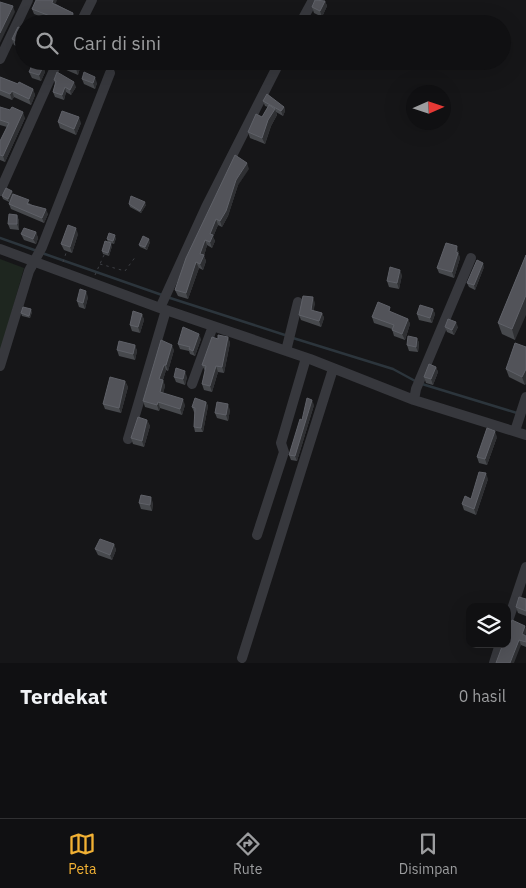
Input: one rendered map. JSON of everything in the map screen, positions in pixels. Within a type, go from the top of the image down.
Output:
[{"type":"street","points":[[21,15],[28,0]]},
{"type":"street","points":[[84,15],[92,0]]},
{"type":"street","points":[[305,15],[313,0]]},
{"type":"street","points":[[0,59],[15,27]]},
{"type":"street","points":[[0,191],[54,70]]},
{"type":"street","points":[[128,439],[164,303],[206,207],[275,70]]},
{"type":"street","points":[[0,366],[29,271],[42,247],[110,73]]},
{"type":"street","points":[[0,249],[164,303],[213,326],[288,341],[306,358],[333,369],[414,400],[516,427],[526,436]]},
{"type":"street","points":[[414,400],[418,384],[471,258]]},
{"type":"street","points":[[288,341],[298,302]]},
{"type":"street","points":[[192,384],[213,326]]},
{"type":"street","points":[[257,535],[284,452],[281,443],[306,358]]},
{"type":"street","points":[[242,658],[333,369]]},
{"type":"street","points":[[516,427],[526,398]]},
{"type":"street","points":[[511,612],[526,567]]},
{"type":"street","points":[[494,663],[499,648]]},
{"type":"path","points":[[61,265],[66,253]]},
{"type":"path","points":[[96,274],[104,255]]},
{"type":"path","points":[[100,265],[125,271],[136,256]]},
{"type":"shaded area","points":[[0,259],[24,268],[0,354]]},
{"type":"building","points":[[36,0],[53,0],[52,3],[73,13],[72,15],[47,15],[32,9]]},
{"type":"building","points":[[315,0],[325,1],[320,11],[312,7]]},
{"type":"building","points":[[0,2],[13,6],[0,33]]},
{"type":"building","points":[[30,70],[42,70],[39,75],[29,72]]},
{"type":"building","points":[[57,72],[74,82],[70,90],[65,87],[62,95],[53,92]]},
{"type":"building","points":[[84,72],[95,77],[93,83],[82,79]]},
{"type":"building","points":[[0,77],[18,84],[19,82],[33,89],[29,99],[12,91],[10,94],[0,90]]},
{"type":"building","points":[[267,94],[284,107],[281,111],[263,101]]},
{"type":"building","points":[[269,105],[275,109],[268,120],[262,138],[248,132],[256,114],[262,117]]},
{"type":"building","points":[[0,107],[10,110],[12,107],[23,112],[3,156],[0,155],[0,141],[9,123],[0,120]]},
{"type":"building","points":[[62,111],[79,117],[74,129],[58,122]]},
{"type":"building","points":[[235,155],[247,163],[236,180],[226,211],[220,221],[216,219],[210,234],[213,235],[210,242],[205,240],[200,254],[204,255],[200,264],[196,262],[186,293],[175,290],[186,258]]},
{"type":"building","points":[[6,188],[12,191],[8,199],[2,196]]},
{"type":"building","points":[[13,194],[29,200],[27,204],[46,209],[42,218],[9,204]]},
{"type":"building","points":[[131,196],[145,202],[140,211],[129,204]]},
{"type":"building","points":[[9,214],[17,215],[17,224],[8,224]]},
{"type":"building","points":[[68,225],[76,228],[70,247],[61,244]]},
{"type":"building","points":[[24,228],[36,232],[33,239],[21,234]]},
{"type":"building","points":[[109,233],[115,235],[113,241],[107,239]]},
{"type":"building","points":[[143,236],[149,239],[145,247],[139,245]]},
{"type":"building","points":[[105,241],[111,243],[108,253],[102,251]]},
{"type":"building","points":[[446,243],[457,246],[456,252],[458,253],[452,272],[437,268]]},
{"type":"building","points":[[526,255],[526,295],[512,329],[498,323]]},
{"type":"building","points":[[477,260],[483,263],[474,285],[467,283]]},
{"type":"building","points":[[390,267],[400,270],[397,283],[387,281]]},
{"type":"building","points":[[80,289],[86,291],[83,303],[77,301]]},
{"type":"building","points":[[303,296],[313,297],[311,310],[322,313],[319,321],[299,315]]},
{"type":"building","points":[[378,302],[390,307],[389,311],[408,319],[402,334],[392,330],[394,325],[372,317]]},
{"type":"building","points":[[420,305],[433,309],[430,318],[417,314]]},
{"type":"building","points":[[23,307],[31,309],[29,316],[21,313]]},
{"type":"building","points":[[133,311],[142,314],[138,327],[130,325]]},
{"type":"building","points":[[448,319],[456,322],[452,330],[445,327]]},
{"type":"building","points":[[183,327],[199,334],[193,351],[189,349],[190,347],[178,344]]},
{"type":"building","points":[[218,335],[228,337],[222,367],[216,366],[210,386],[202,384],[206,366],[202,365],[212,337],[218,339]]},
{"type":"building","points":[[408,336],[417,338],[416,347],[407,345]]},
{"type":"building","points":[[161,340],[172,345],[166,365],[164,365],[159,379],[163,380],[160,392],[183,399],[180,409],[158,402],[157,405],[143,401]]},
{"type":"building","points":[[119,341],[135,345],[133,354],[117,350]]},
{"type":"building","points":[[515,343],[526,347],[526,369],[522,377],[506,369]]},
{"type":"building","points":[[429,364],[436,367],[431,379],[424,377]]},
{"type":"building","points":[[176,368],[185,371],[183,379],[174,377]]},
{"type":"building","points":[[110,377],[125,381],[119,408],[103,404]]},
{"type":"building","points":[[195,398],[206,402],[201,428],[194,427],[195,408],[192,407]]},
{"type":"building","points":[[307,398],[312,400],[295,456],[289,455],[300,419],[302,420]]},
{"type":"building","points":[[217,402],[228,404],[226,415],[215,413]]},
{"type":"building","points":[[138,417],[147,420],[142,441],[131,438]]},
{"type":"building","points":[[487,428],[495,431],[485,459],[477,457]]},
{"type":"building","points":[[479,472],[486,473],[474,509],[462,504],[465,496],[471,499]]},
{"type":"building","points":[[141,495],[151,497],[150,505],[139,503]]},
{"type":"building","points":[[100,539],[114,544],[110,555],[95,549]]},
{"type":"building","points":[[519,597],[526,599],[526,611],[516,607]]},
{"type":"building","points":[[512,620],[525,626],[522,634],[526,636],[526,642],[519,640],[510,663],[496,663],[502,648],[511,648]]},
{"type":"waterway","points":[[0,238],[37,251]]},
{"type":"waterway","points":[[42,253],[162,295]]},
{"type":"waterway","points":[[167,297],[288,336]]},
{"type":"waterway","points":[[293,338],[393,369],[417,382]]},
{"type":"waterway","points":[[422,384],[517,413]]}]
